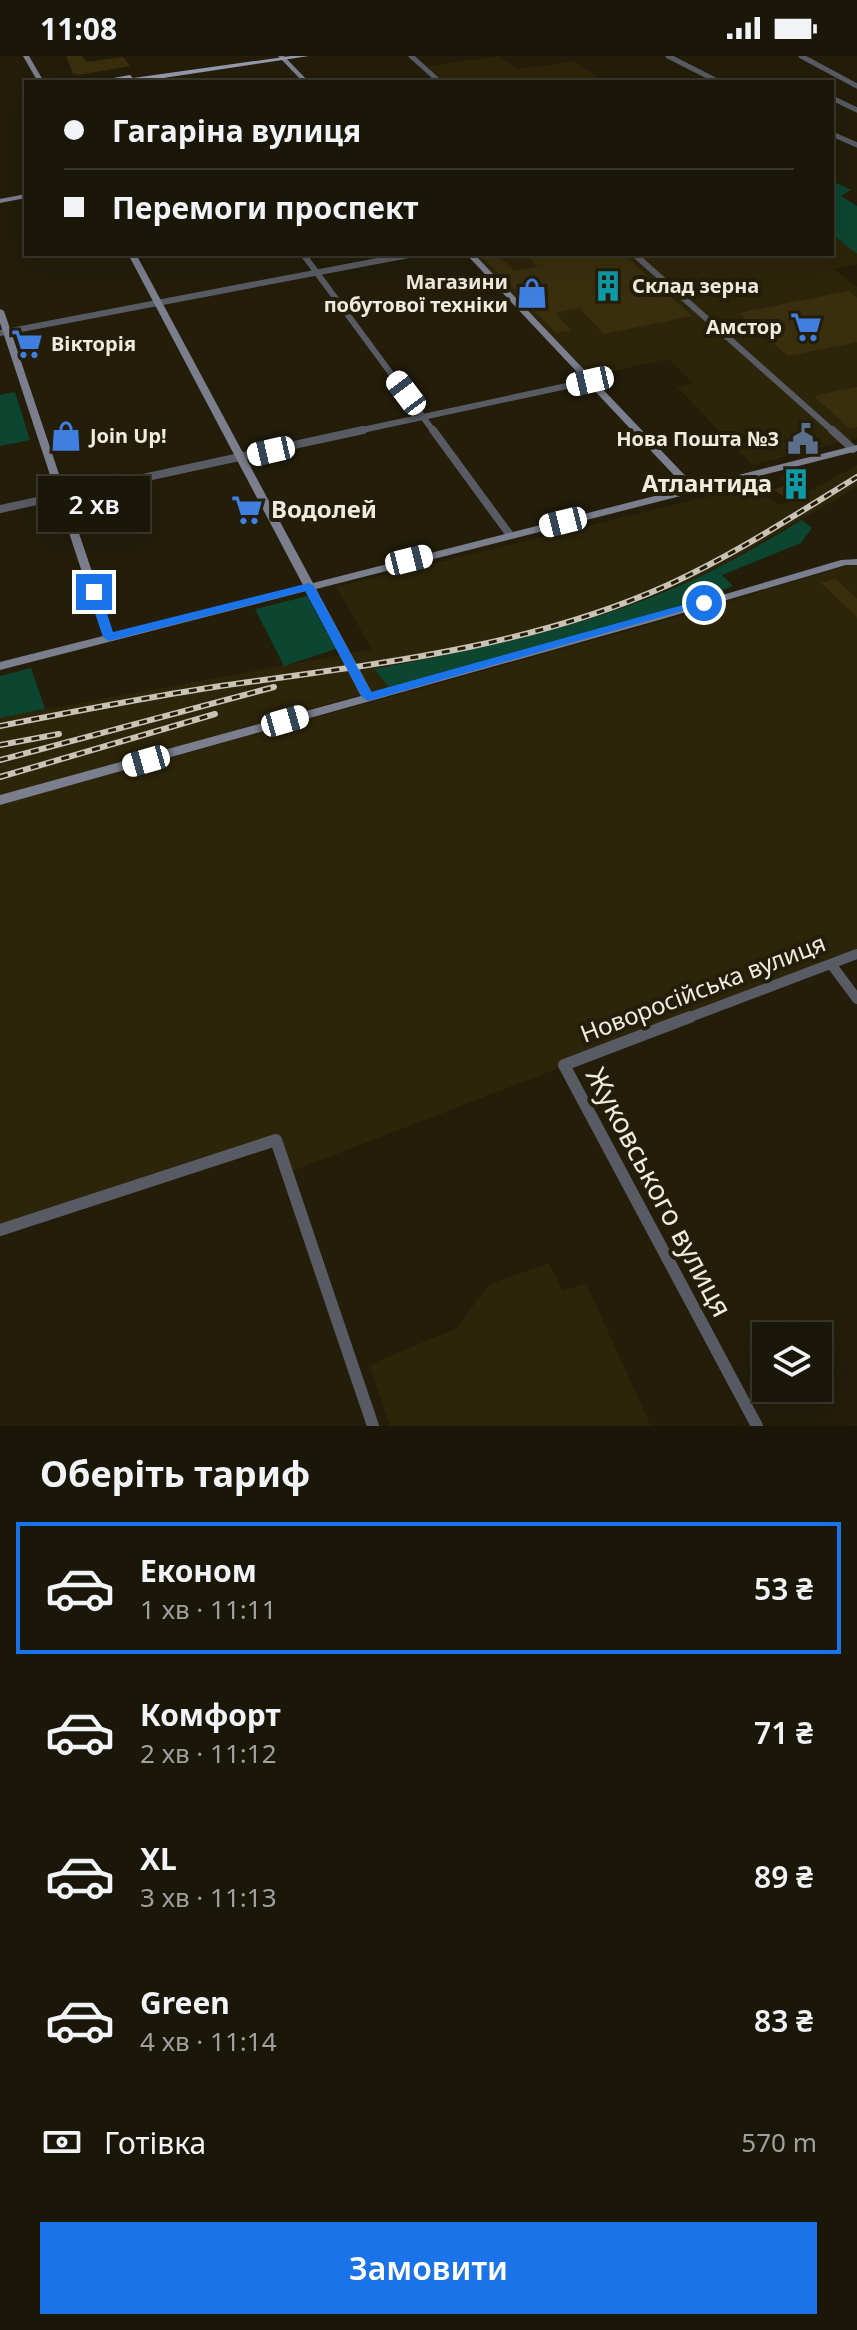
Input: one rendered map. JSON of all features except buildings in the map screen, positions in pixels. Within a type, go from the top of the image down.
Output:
[{"type":"main road","points":[[26,56],[40,80]]},
{"type":"main road","points":[[141,80],[281,57],[306,56]]},
{"type":"main road","points":[[281,57],[304,80]]},
{"type":"main road","points":[[125,80],[170,77]]},
{"type":"main road","points":[[0,203],[24,198]]},
{"type":"main road","points":[[133,256],[368,697]]},
{"type":"main road","points":[[472,256],[693,490]]},
{"type":"main road","points":[[0,311],[4,332],[109,637]]},
{"type":"main road","points":[[0,666],[855,448]]},
{"type":"main road","points":[[0,800],[845,562],[857,562]]},
{"type":"street","points":[[411,56],[438,80]]},
{"type":"street","points":[[668,56],[715,80]]},
{"type":"street","points":[[801,56],[857,86]]},
{"type":"street","points":[[834,99],[857,110]]},
{"type":"street","points":[[834,135],[857,145]]},
{"type":"street","points":[[304,256],[510,535]]},
{"type":"street","points":[[4,332],[404,256]]},
{"type":"street","points":[[636,256],[855,448]]},
{"type":"street","points":[[0,509],[590,381]]},
{"type":"street","name":"Новоросійська вулиця","points":[[564,1065],[857,954]]},
{"type":"street","points":[[831,964],[857,999]]},
{"type":"street","name":"Жуковського вулиця","points":[[564,1065],[757,1426]]},
{"type":"street","points":[[0,1230],[276,1140],[373,1426]]},
{"type":"shaded area","points":[[499,56],[518,69],[574,61],[602,80],[443,80],[428,66]]},
{"type":"shaded area","points":[[834,236],[857,254],[857,264],[834,269],[857,287],[857,438],[752,465],[677,387],[693,383],[668,359],[591,376],[475,256],[834,256]]},
{"type":"shaded area","points":[[857,465],[857,487],[723,565],[671,589],[530,636],[375,669],[389,687],[0,796],[0,718],[372,649],[336,587],[743,488],[783,505]]},
{"type":"shaded area","points":[[857,565],[857,953],[287,1173],[276,1140],[0,1229],[0,805],[659,622]]},
{"type":"shaded area","points":[[549,1263],[563,1291],[586,1283],[651,1426],[390,1426],[369,1365],[457,1328],[488,1285]]},
{"type":"green space","points":[[834,182],[851,190],[841,196],[857,206],[857,254],[834,236]]},
{"type":"green space","points":[[15,392],[30,440],[0,446],[0,395]]},
{"type":"green space","points":[[802,520],[812,528],[801,543],[722,575],[733,586],[691,601],[606,628],[389,687],[374,669],[553,630],[640,602],[723,565]]},
{"type":"green space","points":[[307,596],[336,649],[284,666],[255,609]]},
{"type":"green space","points":[[31,668],[45,709],[0,718],[0,676]]},
{"type":"railway","points":[[0,726],[187,691],[445,652],[559,625],[614,607],[693,573],[857,477]]},
{"type":"railway","points":[[0,760],[274,687]]},
{"type":"railway","points":[[0,777],[215,714]]},
{"type":"railway","points":[[0,745],[59,734]]},
{"type":"place","name":"Склад зерна","points":[[608,286]]},
{"type":"place","name":"Магазини побутової техніки","points":[[532,293]]},
{"type":"place","name":"Амстор","points":[[806,327]]},
{"type":"place","name":"Вікторія","points":[[27,344]]},
{"type":"place","name":"Join Up!","points":[[66,436]]},
{"type":"place","name":"Нова Пошта №3","points":[[803,439]]},
{"type":"place","name":"Атлантида","points":[[796,484]]},
{"type":"place","name":"Водолей","points":[[247,510]]},
{"type":"route","points":[[94,592],[109,637],[309,586],[368,697],[704,603]]}]
